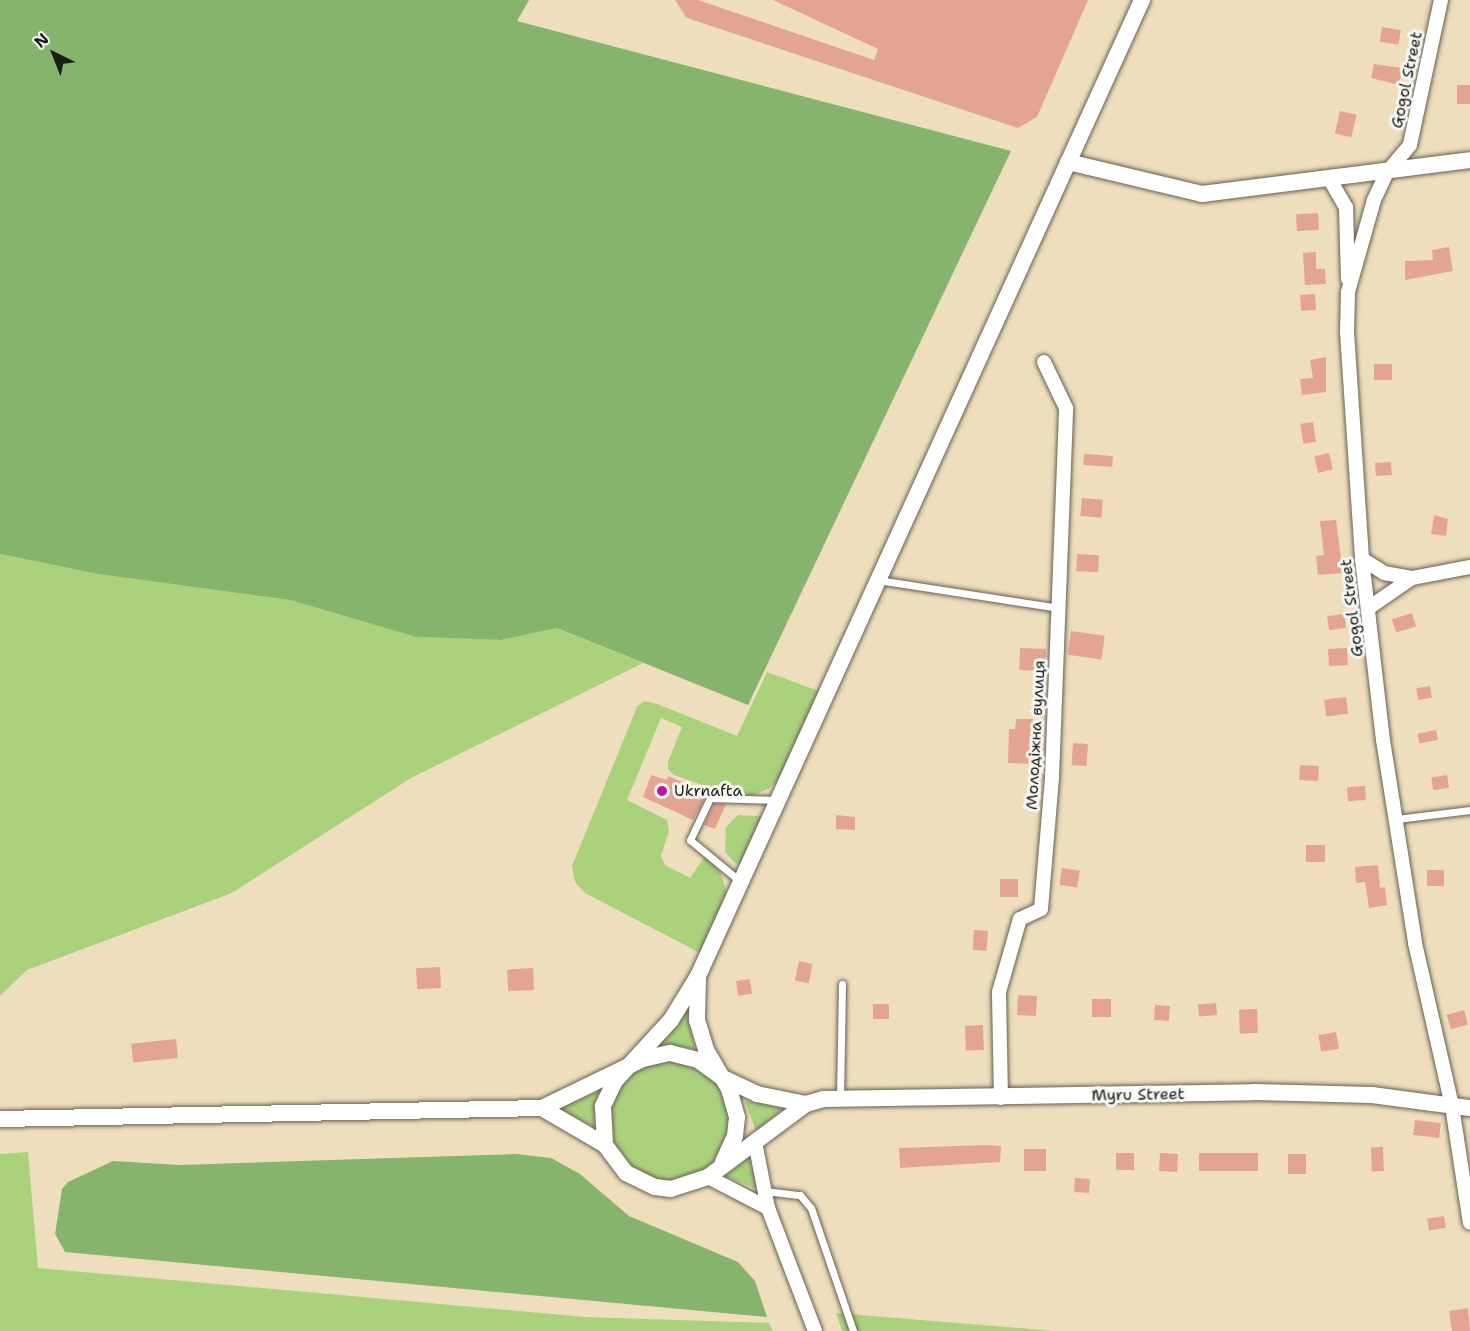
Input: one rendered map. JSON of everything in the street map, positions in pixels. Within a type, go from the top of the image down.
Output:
[{"type":"street","points":[[606,1145],[603,1106],[615,1081],[671,1020],[698,976],[1142,0]]},
{"type":"street","name":"Gogol Street","points":[[1441,0],[1410,145],[1386,172],[1374,200],[1348,292],[1347,332],[1362,559],[1396,819],[1415,944],[1452,1106],[1470,1223]]},
{"type":"street","points":[[1068,162],[1202,194],[1470,160]]},
{"type":"street","points":[[1329,178],[1346,207],[1348,292]]},
{"type":"street","name":"Молодіжна вулиця","points":[[1001,1098],[999,992],[1020,919],[1041,909],[1059,608],[1066,408],[1044,362]]},
{"type":"street","points":[[1362,559],[1384,573],[1412,578],[1470,567]]},
{"type":"street","points":[[1370,607],[1412,578]]},
{"type":"street","points":[[698,976],[697,1020],[706,1050],[755,1142],[768,1208],[815,1331]]},
{"type":"street","points":[[0,1119],[542,1108],[643,1059],[677,1054],[698,1060],[721,1077],[758,1094],[806,1104]]},
{"type":"street","name":"Myru Street","points":[[806,1104],[840,1099],[1253,1092],[1372,1095],[1470,1108]]},
{"type":"street","points":[[722,1163],[735,1136],[734,1101]]},
{"type":"street","points":[[542,1108],[606,1145],[626,1173],[655,1187],[691,1185],[708,1177],[722,1163],[806,1104]]},
{"type":"street","points":[[708,1177],[768,1208]]},
{"type":"lane","points":[[878,580],[1059,608]]},
{"type":"lane","points":[[741,882],[690,840],[710,798],[778,800]]},
{"type":"lane","points":[[1396,819],[1470,810]]},
{"type":"lane","points":[[840,1099],[842,984]]},
{"type":"lane","points":[[765,1191],[800,1195],[811,1208],[853,1331]]},
{"type":"green space","points":[[0,0],[529,0],[517,21],[1011,151],[748,705],[557,628],[501,640],[416,637],[290,600],[98,574],[0,554]]},
{"type":"green space","points":[[0,554],[98,574],[290,600],[416,637],[501,640],[557,628],[643,663],[411,778],[232,893],[27,970],[0,996]]},
{"type":"green space","points":[[767,672],[824,693],[778,780],[770,788],[753,795],[734,796],[674,775],[668,769],[668,762],[682,727],[661,718],[627,800],[667,820],[669,831],[661,856],[665,865],[690,878],[705,856],[720,871],[727,893],[704,955],[585,893],[575,882],[572,866],[637,707],[644,701],[657,704],[737,736]]},
{"type":"green space","points":[[738,815],[760,816],[765,821],[745,865],[735,863],[725,852],[726,827]]},
{"type":"green space","points":[[686,1008],[695,1049],[658,1044]]},
{"type":"green space","points":[[670,1060],[693,1065],[713,1078],[726,1098],[731,1121],[726,1144],[713,1164],[693,1177],[670,1182],[647,1177],[627,1164],[614,1144],[609,1121],[614,1098],[627,1078],[647,1065]]},
{"type":"green space","points":[[599,1091],[594,1127],[559,1109]]},
{"type":"green space","points":[[745,1101],[783,1108],[756,1131]]},
{"type":"green space","points":[[28,1152],[38,1268],[585,1317],[769,1323],[773,1331],[0,1331],[0,1154]]},
{"type":"green space","points":[[516,1154],[551,1158],[580,1174],[629,1216],[738,1262],[755,1281],[767,1317],[65,1252],[55,1234],[62,1189],[68,1182],[113,1161],[180,1165]]},
{"type":"green space","points":[[749,1157],[760,1190],[725,1176]]},
{"type":"green space","points":[[836,1313],[1054,1331],[842,1331]]},
{"type":"building","points":[[675,0],[698,0],[874,60],[878,49],[773,0],[1088,0],[1037,117],[1018,128],[693,20],[686,17]]},
{"type":"building","points":[[1382,27],[1401,30],[1398,45],[1380,42]]},
{"type":"building","points":[[1374,64],[1402,68],[1399,85],[1371,78]]},
{"type":"building","points":[[1457,85],[1470,85],[1470,104],[1457,104]]},
{"type":"building","points":[[1340,111],[1357,115],[1351,137],[1335,133]]},
{"type":"building","points":[[1318,213],[1319,230],[1297,231],[1296,214]]},
{"type":"building","points":[[1449,247],[1453,271],[1405,280],[1405,261],[1433,260],[1432,250]]},
{"type":"building","points":[[1316,252],[1316,269],[1325,269],[1326,284],[1305,285],[1303,253]]},
{"type":"building","points":[[1315,294],[1316,310],[1301,311],[1300,295]]},
{"type":"building","points":[[1326,357],[1326,392],[1302,395],[1300,379],[1313,378],[1310,360]]},
{"type":"building","points":[[1374,364],[1392,364],[1392,380],[1374,380]]},
{"type":"building","points":[[1313,422],[1316,442],[1303,444],[1300,424]]},
{"type":"building","points":[[1329,453],[1333,470],[1318,473],[1314,456]]},
{"type":"building","points":[[1084,454],[1113,456],[1112,467],[1083,465]]},
{"type":"building","points":[[1391,462],[1392,475],[1376,476],[1375,463]]},
{"type":"building","points":[[1082,498],[1103,500],[1101,518],[1080,516]]},
{"type":"building","points":[[1434,515],[1448,519],[1446,536],[1431,534]]},
{"type":"building","points":[[1336,520],[1343,573],[1318,575],[1316,556],[1324,555],[1320,521]]},
{"type":"building","points":[[1077,554],[1099,555],[1098,572],[1076,571]]},
{"type":"building","points":[[1412,613],[1416,626],[1396,633],[1392,619]]},
{"type":"building","points":[[1344,614],[1346,628],[1329,630],[1327,616]]},
{"type":"building","points":[[1071,631],[1105,636],[1101,659],[1068,655]]},
{"type":"building","points":[[1020,648],[1046,649],[1045,671],[1019,670]]},
{"type":"building","points":[[1347,648],[1348,665],[1329,666],[1328,649]]},
{"type":"building","points":[[1430,686],[1432,698],[1418,700],[1416,688]]},
{"type":"building","points":[[1346,697],[1348,714],[1326,717],[1324,700]]},
{"type":"building","points":[[1016,719],[1033,719],[1034,764],[1008,763],[1009,729],[1015,729]]},
{"type":"building","points":[[1436,730],[1438,740],[1419,743],[1417,734]]},
{"type":"building","points":[[1073,743],[1088,744],[1086,766],[1071,765]]},
{"type":"building","points":[[1300,765],[1319,766],[1318,781],[1299,780]]},
{"type":"building","points":[[651,775],[667,780],[668,776],[708,793],[693,820],[643,797]]},
{"type":"building","points":[[1447,775],[1449,788],[1433,790],[1431,778]]},
{"type":"building","points":[[1365,786],[1366,800],[1348,801],[1347,787]]},
{"type":"building","points":[[714,804],[726,804],[715,829],[704,825]]},
{"type":"building","points":[[836,815],[855,817],[855,830],[836,829]]},
{"type":"building","points":[[1306,845],[1325,845],[1325,862],[1306,862]]},
{"type":"building","points":[[1378,865],[1380,888],[1385,887],[1387,905],[1369,908],[1365,882],[1356,883],[1355,867]]},
{"type":"building","points":[[1062,868],[1080,871],[1077,888],[1059,885]]},
{"type":"building","points":[[1427,870],[1444,870],[1444,886],[1427,886]]},
{"type":"building","points":[[1000,879],[1018,879],[1018,897],[1000,897]]},
{"type":"building","points":[[974,930],[988,931],[987,951],[973,950]]},
{"type":"building","points":[[799,961],[813,964],[809,983],[795,981]]},
{"type":"building","points":[[440,967],[441,988],[417,989],[416,968]]},
{"type":"building","points":[[533,968],[534,990],[508,991],[507,969]]},
{"type":"building","points":[[750,979],[752,994],[738,996],[736,981]]},
{"type":"building","points":[[1018,995],[1037,996],[1036,1016],[1017,1015]]},
{"type":"building","points":[[1092,999],[1111,999],[1111,1017],[1092,1017]]},
{"type":"building","points":[[1216,1003],[1217,1015],[1199,1017],[1198,1005]]},
{"type":"building","points":[[873,1004],[889,1004],[889,1019],[873,1019]]},
{"type":"building","points":[[1155,1005],[1170,1006],[1169,1021],[1154,1020]]},
{"type":"building","points":[[1257,1009],[1258,1033],[1240,1034],[1239,1010]]},
{"type":"building","points":[[1464,1010],[1468,1024],[1451,1029],[1447,1015]]},
{"type":"building","points":[[983,1025],[984,1050],[966,1051],[965,1026]]},
{"type":"building","points":[[1336,1032],[1339,1049],[1321,1052],[1318,1035]]},
{"type":"building","points":[[176,1039],[178,1058],[133,1063],[131,1044]]},
{"type":"building","points":[[1415,1120],[1441,1123],[1439,1138],[1413,1135]]},
{"type":"building","points":[[1001,1146],[1000,1162],[900,1168],[899,1148]]},
{"type":"building","points":[[1371,1147],[1383,1147],[1384,1171],[1372,1171]]},
{"type":"building","points":[[1024,1149],[1046,1149],[1046,1171],[1024,1171]]},
{"type":"building","points":[[1116,1153],[1134,1153],[1134,1170],[1116,1170]]},
{"type":"building","points":[[1160,1153],[1178,1154],[1177,1172],[1159,1171]]},
{"type":"building","points":[[1199,1153],[1258,1153],[1258,1171],[1199,1171]]},
{"type":"building","points":[[1288,1154],[1306,1154],[1306,1174],[1288,1174]]},
{"type":"building","points":[[1075,1178],[1090,1179],[1089,1193],[1074,1192]]},
{"type":"building","points":[[1444,1216],[1446,1228],[1429,1231],[1427,1219]]},
{"type":"building","points":[[1468,1308],[1470,1331],[1452,1331],[1449,1311]]},
{"type":"place","name":"Ukrnafta","points":[[662,791]]}]
